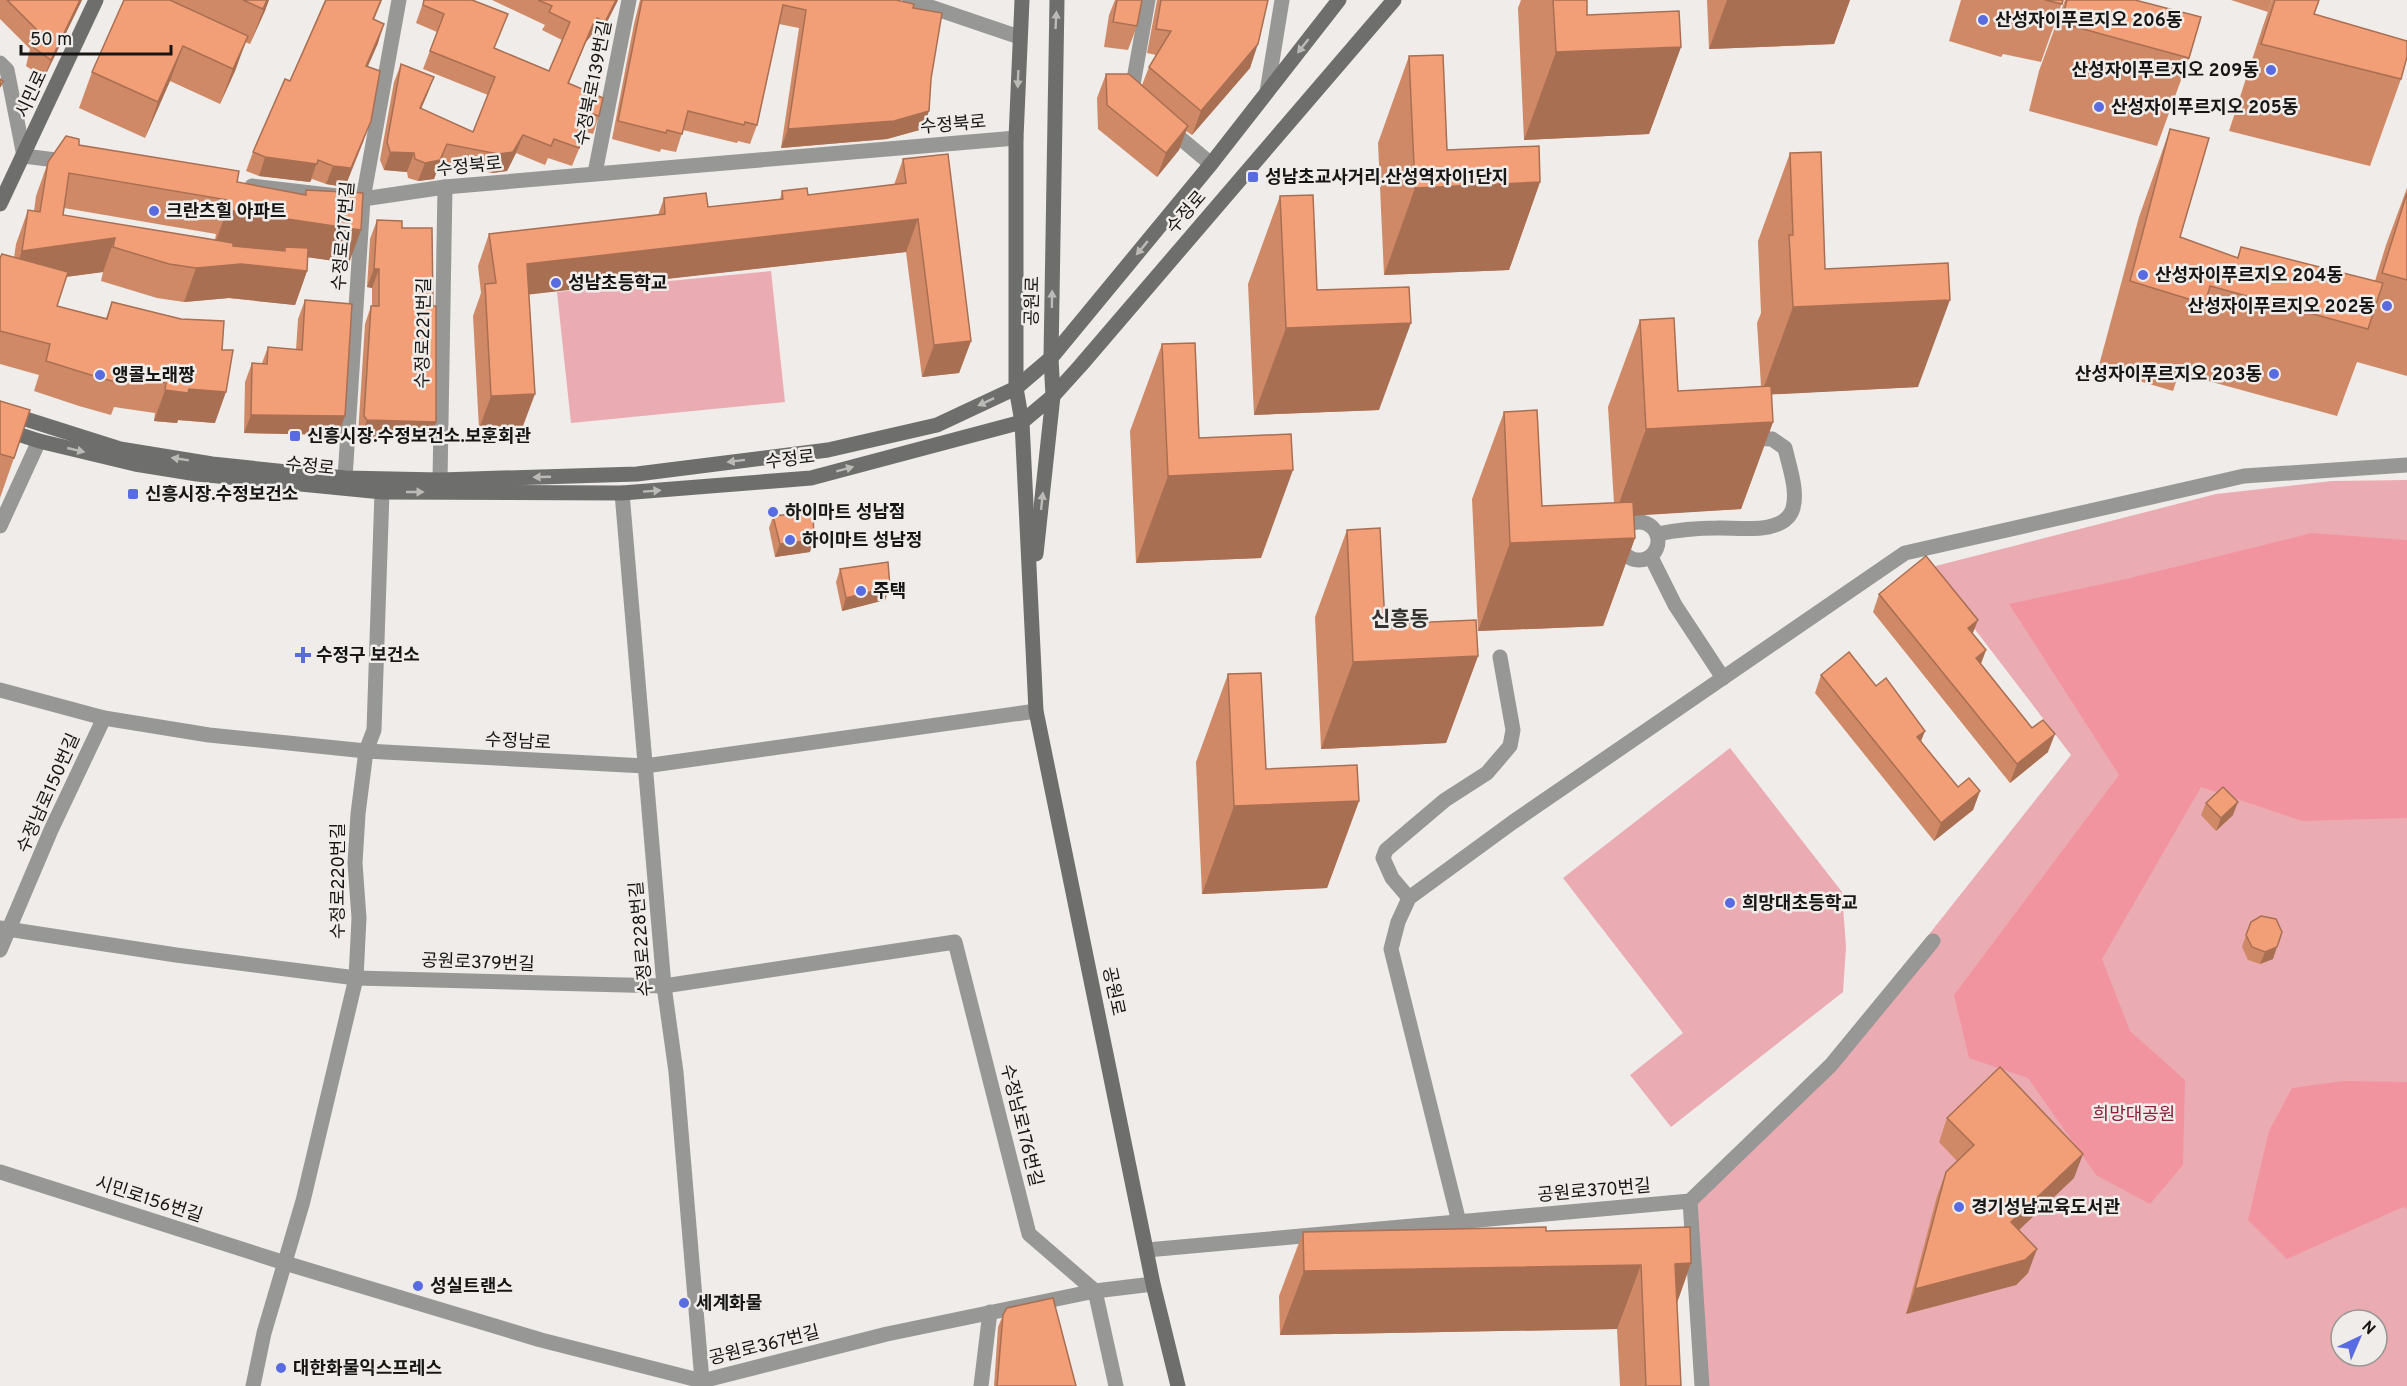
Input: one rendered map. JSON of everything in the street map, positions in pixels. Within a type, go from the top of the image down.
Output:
[{"type":"main road","name":"시민로","points":[[0,204],[96,0]]},
{"type":"main road","name":"공원로","points":[[1022,0],[1016,138],[1016,388],[1022,422],[1036,711],[1153,1284],[1178,1386]]},
{"type":"main road","name":"공원로","points":[[1031,601],[1053,396],[1051,358],[1057,0]]},
{"type":"main road","name":"수정로","points":[[0,411],[120,449],[212,464],[345,478],[440,480],[637,474],[828,450],[936,425],[1016,388],[1051,358],[1211,164],[1339,0]]},
{"type":"main road","name":"수정로","points":[[0,428],[39,441],[135,464],[197,474],[382,492],[622,493],[811,478],[1022,422],[1053,396],[1394,0]]},
{"type":"street","name":"수정로217번길","points":[[345,478],[363,200],[399,0]]},
{"type":"street","name":"수정북로139번길","points":[[595,173],[629,0]]},
{"type":"street","points":[[910,0],[1019,37]]},
{"type":"street","points":[[1138,103],[1129,95],[1148,0]]},
{"type":"street","points":[[1267,92],[1282,0]]},
{"type":"street","points":[[0,63],[7,70],[24,156],[82,163]]},
{"type":"street","points":[[1157,118],[1211,164]]},
{"type":"street","name":"수정북로","points":[[233,183],[363,200],[445,187],[1016,138]]},
{"type":"street","name":"수정로221번길","points":[[440,480],[445,187]]},
{"type":"street","points":[[1657,534],[1676,530],[1772,526],[1783,521],[1791,512],[1794,497],[1785,448],[1773,439],[1728,439]]},
{"type":"street","points":[[0,526],[39,441]]},
{"type":"street","points":[[1459,1222],[1390,949],[1398,922],[1409,898],[1513,822],[1905,553],[2244,476],[2407,465]]},
{"type":"street","name":"수정로220번길","points":[[253,1386],[264,1333],[319,1141],[356,978],[359,918],[355,863],[366,751],[374,730],[382,492]]},
{"type":"street","name":"수정로228번길","points":[[622,493],[664,986],[676,1072],[701,1383]]},
{"type":"street","points":[[1637,522],[1649,525],[1657,534],[1658,547],[1651,557],[1638,561],[1632,560],[1622,551],[1620,538],[1625,527],[1637,522]]},
{"type":"street","points":[[1651,557],[1675,605],[1723,678]]},
{"type":"street","points":[[1409,898],[1392,878],[1383,858],[1386,850],[1445,800],[1487,773],[1510,746],[1513,730],[1500,657]]},
{"type":"street","name":"수정남로","points":[[0,690],[104,718],[209,735],[366,751],[645,766],[1036,711]]},
{"type":"street","name":"수정남로150번길","points":[[0,950],[4,929],[104,718]]},
{"type":"street","name":"공원로379번길","points":[[4,929],[356,978],[664,986],[955,942]]},
{"type":"street","points":[[1701,1386],[1690,1201],[1831,1065],[1933,941]]},
{"type":"street","name":"수정남로176번길","points":[[955,942],[1029,1234],[1095,1291]]},
{"type":"street","name":"시민로156번길","points":[[0,1172],[285,1263]]},
{"type":"street","name":"공원로370번길","points":[[1147,1250],[1690,1201]]},
{"type":"street","name":"공원로367번길","points":[[285,1263],[541,1340],[701,1383],[887,1334],[1095,1291],[1153,1284]]},
{"type":"street","points":[[1095,1291],[1116,1386]]},
{"type":"street","points":[[981,1386],[990,1312]]},
{"type":"green space","points":[[771,271],[785,402],[571,423],[557,292]]},
{"type":"green space","name":"희망대공원","points":[[2407,480],[2407,1386],[1705,1386],[1693,1208],[1835,1053],[2071,755],[1928,568],[2216,494],[2332,481]]},
{"type":"green space","points":[[2312,533],[2407,540],[2407,818],[2302,821],[2201,787],[2102,959],[2130,1031],[2185,1080],[2183,1165],[2150,1204],[2096,1175],[2028,1078],[1969,1058],[1954,995],[2119,775],[2009,604],[2126,579]]},
{"type":"green space","points":[[1730,748],[1842,892],[1846,947],[1843,992],[1671,1127],[1630,1075],[1683,1033],[1563,878]]},
{"type":"green space","points":[[2343,1081],[2407,1082],[2407,1209],[2403,1207],[2287,1259],[2248,1220],[2269,1131],[2292,1088]]},
{"type":"building","points":[[7,0],[80,0],[51,60],[33,47],[37,30]]},
{"type":"building","points":[[124,0],[170,0],[248,36],[233,69],[183,46],[158,102],[92,72]]},
{"type":"building","points":[[243,0],[267,0],[263,9]]},
{"type":"building","points":[[326,0],[381,0],[373,19],[384,24],[366,66],[380,71],[371,121],[351,168],[333,166],[318,160],[317,164],[265,157],[253,152],[285,79],[290,81]]},
{"type":"building","points":[[424,0],[472,0],[508,14],[494,48],[549,71],[570,22],[549,12],[552,6],[538,0],[616,0],[605,22],[597,18],[593,24],[568,83],[603,98],[599,116],[593,114],[579,148],[554,139],[551,146],[523,135],[513,152],[498,154],[447,144],[440,160],[425,163],[415,159],[414,153],[390,152],[387,142],[401,64],[434,77],[420,108],[473,132],[495,77],[430,51],[444,14],[423,5]]},
{"type":"building","points":[[642,0],[896,0],[914,4],[913,8],[942,13],[931,79],[929,111],[894,121],[788,129],[806,10],[783,5],[757,125],[745,122],[744,125],[688,111],[682,134],[667,130],[666,133],[618,121]]},
{"type":"building","points":[[1117,0],[1142,0],[1137,26],[1113,22]]},
{"type":"building","points":[[1161,0],[1268,0],[1258,44],[1201,111],[1149,67],[1171,31],[1156,29]]},
{"type":"building","points":[[1553,0],[1587,0],[1587,15],[1679,11],[1681,47],[1556,52]]},
{"type":"building","points":[[2045,0],[2063,0],[2062,4]]},
{"type":"building","points":[[2067,0],[2135,0],[2201,17],[2189,58],[2061,23]]},
{"type":"building","points":[[2275,0],[2319,0],[2314,14],[2407,41],[2407,57],[2401,79],[2261,44]]},
{"type":"building","points":[[1443,55],[1447,150],[1539,146],[1540,182],[1415,188],[1409,56]]},
{"type":"building","points":[[1106,74],[1129,74],[1188,126],[1166,153],[1107,105]]},
{"type":"building","points":[[2170,129],[2209,138],[2180,237],[2238,258],[2241,247],[2383,283],[2368,329],[2210,286],[2205,304],[2130,281]]},
{"type":"building","points":[[66,136],[79,139],[79,145],[239,171],[237,182],[306,195],[306,190],[363,193],[361,230],[227,210],[228,200],[69,173],[63,215],[233,243],[233,246],[285,251],[285,247],[308,248],[307,271],[241,264],[196,268],[169,264],[113,247],[115,238],[22,251],[28,210],[40,212],[48,162]]},
{"type":"building","points":[[1821,152],[1825,269],[1948,263],[1950,300],[1793,307],[1789,235],[1793,235],[1790,153]]},
{"type":"building","points":[[948,154],[971,341],[934,345],[918,219],[527,264],[535,394],[491,396],[485,284],[496,283],[489,234],[665,214],[664,198],[706,193],[708,207],[783,199],[782,191],[807,188],[808,195],[906,183],[903,159]]},
{"type":"building","points":[[2407,193],[2407,280],[2382,273]]},
{"type":"building","points":[[1313,195],[1317,290],[1409,287],[1411,323],[1286,328],[1280,196]]},
{"type":"building","points":[[377,220],[402,221],[402,228],[432,228],[433,306],[436,306],[436,422],[367,420],[364,416],[371,306],[379,306],[379,269],[374,269]]},
{"type":"building","points":[[2,254],[68,272],[57,306],[107,319],[112,302],[181,319],[224,321],[222,350],[233,350],[226,392],[189,389],[188,393],[165,390],[166,383],[124,376],[122,384],[46,361],[50,344],[0,331],[0,258]]},
{"type":"building","points":[[305,300],[352,304],[345,416],[251,415],[252,363],[267,364],[268,347],[302,350]]},
{"type":"building","points":[[1674,318],[1678,391],[1771,386],[1773,422],[1646,429],[1640,320]]},
{"type":"building","points":[[1195,343],[1199,438],[1291,434],[1293,470],[1168,476],[1162,344]]},
{"type":"building","points":[[0,401],[30,410],[14,458],[0,454]]},
{"type":"building","points":[[1537,410],[1542,506],[1633,502],[1635,538],[1510,543],[1504,412]]},
{"type":"building","points":[[813,512],[814,540],[780,544],[773,516]]},
{"type":"building","points":[[1380,528],[1385,624],[1476,620],[1478,656],[1353,662],[1347,530]]},
{"type":"building","points":[[1926,556],[1978,620],[1968,628],[1986,650],[1976,658],[2032,728],[2043,720],[2055,734],[2017,764],[1879,594]]},
{"type":"building","points":[[888,562],[890,587],[846,598],[840,569]]},
{"type":"building","points":[[1849,652],[1876,686],[1886,678],[1925,731],[1917,737],[1958,787],[1969,778],[1980,791],[1941,823],[1821,675]]},
{"type":"building","points":[[1261,673],[1266,769],[1357,765],[1359,801],[1234,806],[1228,674]]},
{"type":"building","points":[[2223,787],[2238,802],[2221,818],[2206,803]]},
{"type":"building","points":[[2261,916],[2276,919],[2282,932],[2277,947],[2265,952],[2252,947],[2246,935],[2251,922]]},
{"type":"building","name":"경기성남교육도서관","points":[[2000,1067],[2083,1154],[2011,1222],[2037,1249],[2025,1260],[1915,1289],[1946,1172],[1974,1145],[1947,1118]]},
{"type":"building","points":[[1546,1227],[1546,1231],[1690,1227],[1691,1263],[1675,1264],[1681,1386],[1646,1386],[1641,1265],[1304,1271],[1303,1232]]},
{"type":"building","points":[[1053,1298],[1076,1386],[997,1386],[1003,1315],[1007,1308]]},
{"type":"place","name":"산성자이푸르지오 206동","points":[[1983,20]]},
{"type":"place","name":"산성자이푸르지오 209동","points":[[2271,70]]},
{"type":"place","name":"산성자이푸르지오 205동","points":[[2099,107]]},
{"type":"place","name":"성남초교사거리.산성역자이1단지","points":[[1253,177]]},
{"type":"place","name":"크란츠힐 아파트","points":[[154,211]]},
{"type":"place","name":"산성자이푸르지오 204동","points":[[2143,275]]},
{"type":"place","name":"성남초등학교","points":[[556,283]]},
{"type":"place","name":"산성자이푸르지오 202동","points":[[2387,306]]},
{"type":"place","name":"산성자이푸르지오 203동","points":[[2274,374]]},
{"type":"place","name":"앵콜노래짱","points":[[100,375]]},
{"type":"place","name":"신흥시장.수정보건소.보훈회관","points":[[295,436]]},
{"type":"place","name":"신흥시장.수정보건소","points":[[133,494]]},
{"type":"place","name":"하이마트 성남점","points":[[773,512]]},
{"type":"place","name":"하이마트 성남정","points":[[790,540]]},
{"type":"place","name":"주택","points":[[861,591]]},
{"type":"place","name":"수정구 보건소","points":[[303,655]]},
{"type":"place","name":"희망대초등학교","points":[[1730,903]]},
{"type":"place","name":"경기성남교육도서관","points":[[1959,1207]]},
{"type":"place","name":"성실트랜스","points":[[418,1286]]},
{"type":"place","name":"세계화물","points":[[684,1303]]},
{"type":"place","name":"대한화물익스프레스","points":[[281,1368]]},
{"type":"district","name":"신흥동","points":[[1400,619]]}]
